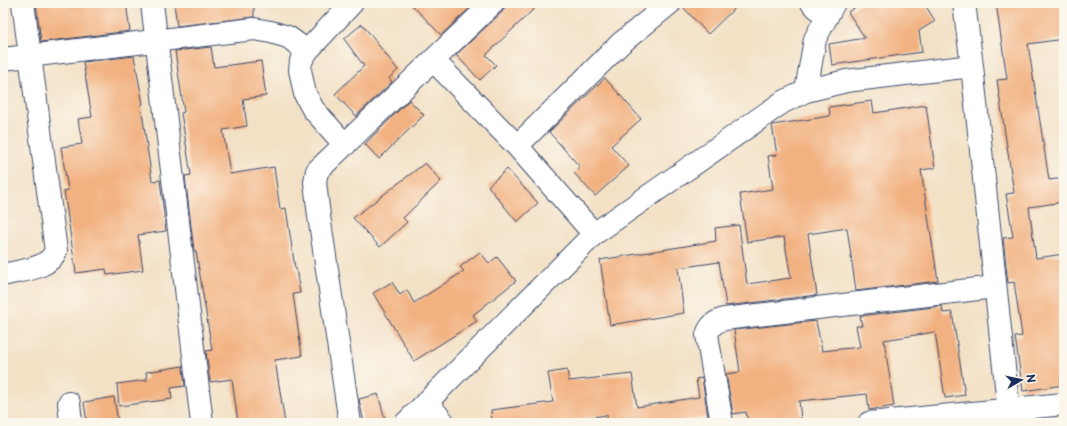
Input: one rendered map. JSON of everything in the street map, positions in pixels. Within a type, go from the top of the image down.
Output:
[{"type":"street","points":[[3,275],[42,265],[54,256],[56,251],[24,3]]},
{"type":"street","points":[[152,3],[202,423]]},
{"type":"street","points":[[345,145],[313,108],[305,94],[300,70],[301,61],[307,51],[352,3]]},
{"type":"street","points":[[350,423],[323,248],[315,182],[317,171],[493,3]]},
{"type":"street","points":[[517,146],[620,44],[670,3]]},
{"type":"street","points":[[964,3],[1009,416]]},
{"type":"street","points":[[806,91],[815,39],[824,8]]},
{"type":"street","points":[[3,59],[254,29],[288,37],[307,51]]},
{"type":"street","points":[[433,60],[517,146],[594,234]]},
{"type":"street","points":[[406,423],[594,234],[783,102],[806,91],[846,81],[972,66]]},
{"type":"street","points":[[722,423],[707,335],[709,327],[717,321],[996,287]]},
{"type":"street","points":[[427,402],[444,423]]},
{"type":"street","points":[[869,423],[1009,416],[1064,404]]},
{"type":"building","points":[[36,3],[126,3],[130,31],[41,42]]},
{"type":"building","points":[[174,3],[254,3],[254,17],[177,26]]},
{"type":"building","points":[[410,3],[475,3],[441,35]]},
{"type":"building","points":[[505,3],[540,3],[486,55],[496,65],[480,80],[456,55],[502,12],[505,7]]},
{"type":"building","points":[[682,3],[740,3],[708,34],[682,6]]},
{"type":"building","points":[[862,3],[924,3],[935,21],[919,31],[922,52],[832,65],[829,44],[865,38],[848,12]]},
{"type":"building","points":[[996,3],[1064,3],[1064,39],[1028,44],[1049,180],[1064,178],[1064,202],[1029,207],[1036,258],[1064,254],[1064,385],[1023,391],[1015,337],[1022,336],[1014,282],[1008,283],[1003,238],[1013,237],[1006,194],[1014,193],[997,80],[1007,79]]},
{"type":"building","points":[[362,24],[398,70],[389,78],[392,82],[356,116],[335,94],[364,66],[344,39]]},
{"type":"building","points":[[211,47],[214,67],[261,61],[266,96],[243,99],[247,126],[223,130],[230,174],[274,167],[280,209],[286,208],[300,293],[293,294],[302,356],[275,360],[285,423],[238,423],[232,379],[210,382],[206,351],[212,350],[196,251],[194,251],[185,176],[191,175],[181,113],[184,112],[175,51]]},
{"type":"building","points":[[134,56],[143,104],[141,105],[152,181],[160,180],[166,231],[138,235],[143,270],[107,275],[106,269],[76,273],[64,191],[68,190],[61,147],[82,144],[78,119],[92,117],[83,62]]},
{"type":"building","points":[[605,78],[641,119],[611,146],[629,166],[595,196],[574,173],[580,167],[549,132]]},
{"type":"building","points":[[409,100],[424,115],[379,159],[365,144]]},
{"type":"building","points":[[872,101],[874,113],[926,105],[935,168],[921,170],[938,281],[856,291],[847,228],[808,234],[817,295],[726,306],[719,262],[678,268],[684,313],[610,325],[600,260],[716,241],[715,228],[739,225],[747,284],[791,278],[784,237],[747,242],[740,194],[773,189],[768,156],[777,155],[772,125],[830,116],[829,107]]},
{"type":"building","points":[[425,163],[441,181],[403,218],[407,222],[380,247],[353,218]]},
{"type":"building","points":[[507,169],[538,203],[517,222],[488,186]]},
{"type":"building","points":[[480,252],[489,263],[497,257],[516,281],[473,315],[477,321],[414,361],[373,293],[392,282],[400,295],[407,290],[414,303],[464,271],[460,267]]},
{"type":"building","points":[[942,306],[943,313],[952,312],[965,395],[945,398],[935,332],[884,340],[894,406],[869,410],[867,394],[799,401],[801,419],[766,423],[748,423],[746,412],[733,414],[726,374],[740,372],[734,330],[816,321],[822,351],[860,347],[856,326],[862,326],[860,316]]},
{"type":"building","points":[[183,366],[185,386],[171,388],[172,399],[119,406],[117,384],[147,380],[146,372]]},
{"type":"building","points":[[567,370],[569,381],[632,374],[637,407],[699,397],[696,379],[702,378],[708,417],[681,421],[681,423],[607,423],[607,415],[573,420],[573,423],[492,423],[491,410],[553,402],[548,373]]},
{"type":"building","points":[[378,394],[386,423],[364,423],[359,399]]},
{"type":"building","points":[[114,397],[118,423],[87,423],[84,402]]}]
